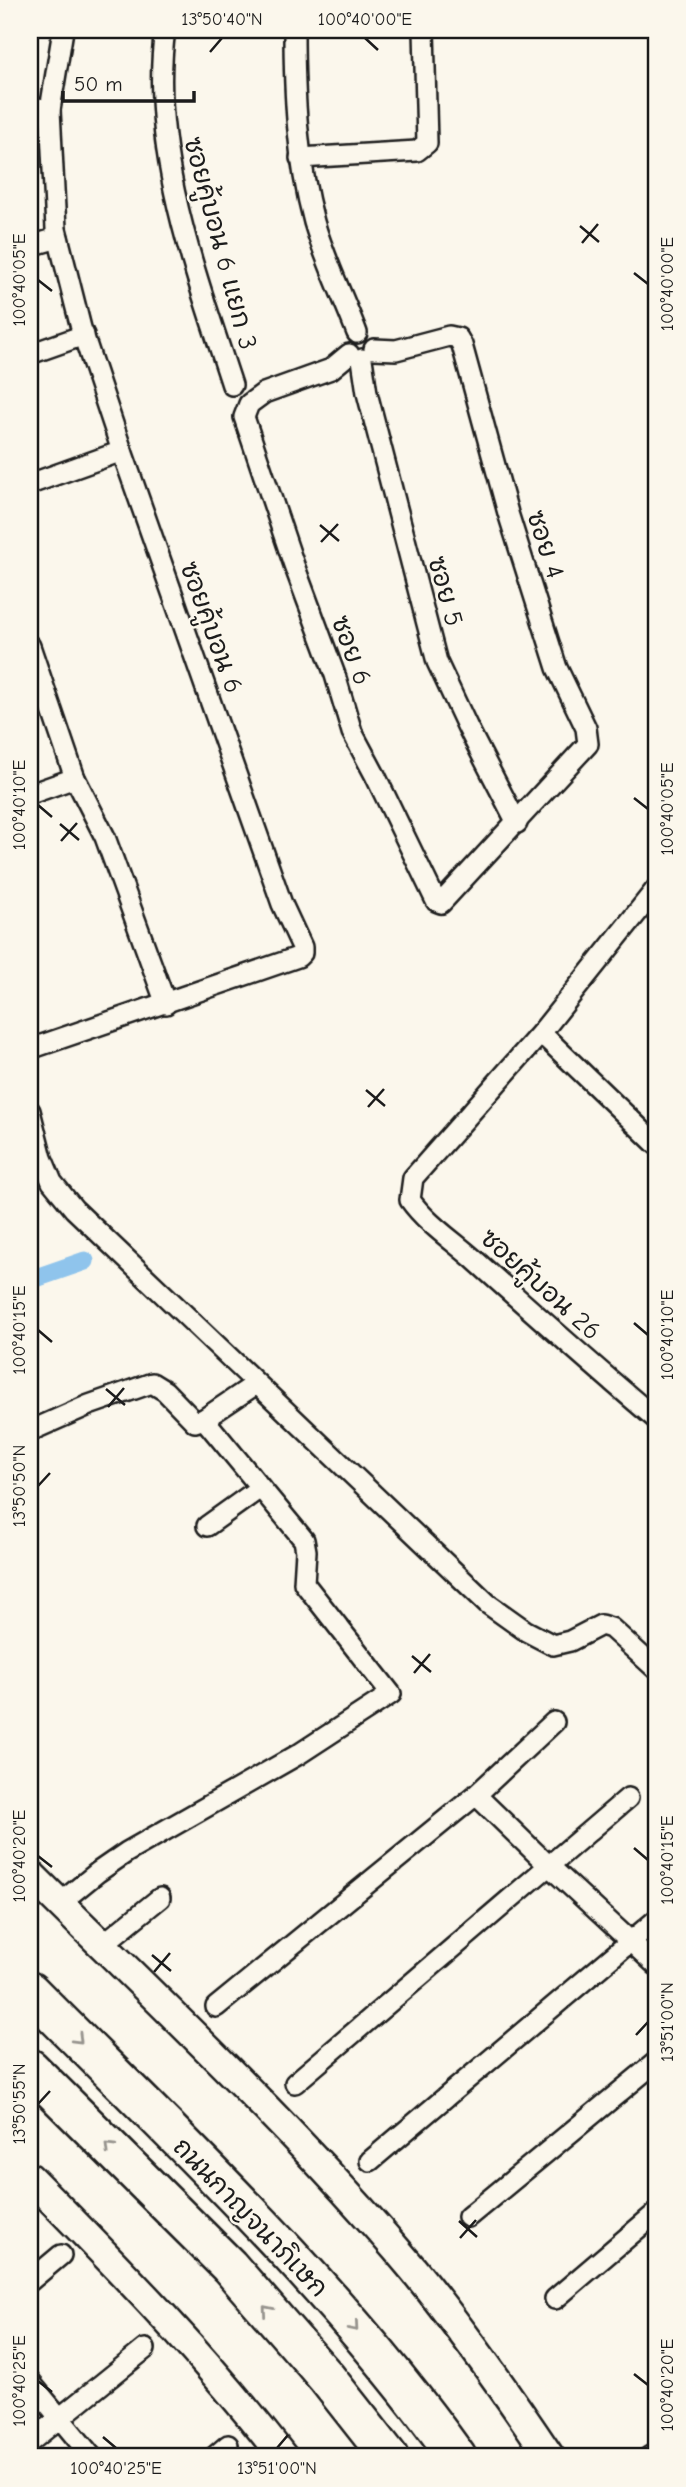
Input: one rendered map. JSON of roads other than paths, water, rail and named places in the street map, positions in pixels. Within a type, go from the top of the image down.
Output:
[{"type":"highway","name":"ถนนกาญจนาภิเษก","points":[[30,1990],[289,2252],[361,2335],[457,2457]]},
{"type":"highway","name":"ถนนกาญจนาภิเษก","points":[[30,2068],[229,2266],[326,2377],[388,2457]]},
{"type":"main road","points":[[30,1874],[280,2122],[413,2270],[471,2343],[550,2457]]},
{"type":"main road","points":[[30,2178],[143,2293],[222,2381],[283,2457]]},
{"type":"street","name":"ซอยคู้บอน 6","points":[[30,1049],[298,957],[302,953],[121,451],[84,335],[58,238],[50,110],[63,30]]},
{"type":"street","name":"ซอยคู้บอน 6 แยก 3","points":[[165,30],[161,55],[163,113],[171,176],[203,297],[232,385]]},
{"type":"street","points":[[295,30],[294,84],[300,158],[314,223],[358,333],[366,334],[373,340],[361,354]]},
{"type":"street","points":[[300,158],[417,151],[427,143],[424,30]]},
{"type":"street","points":[[30,107],[50,110]]},
{"type":"street","points":[[30,246],[58,238]]},
{"type":"street","points":[[30,354],[84,335]]},
{"type":"street","name":"ซอย 4","points":[[361,354],[396,350],[449,336],[458,338],[462,345],[508,513],[557,668],[586,728],[588,744],[517,823]]},
{"type":"street","name":"ซอย 5","points":[[361,354],[367,393],[437,662],[517,823]]},
{"type":"street","name":"ซอย 6","points":[[361,354],[331,369],[264,393],[248,404],[244,417],[294,565],[335,674],[352,732],[436,901],[441,904],[444,902],[517,823]]},
{"type":"street","points":[[30,484],[121,451]]},
{"type":"street","points":[[30,646],[75,778],[105,837],[166,1003]]},
{"type":"street","points":[[30,794],[75,778]]},
{"type":"street","points":[[656,889],[541,1033],[656,1144]]},
{"type":"street","name":"ซอยคู้บอน 26","points":[[541,1033],[413,1178],[410,1200],[418,1212],[656,1419]]},
{"type":"street","points":[[30,1111],[42,1158],[52,1182],[100,1236],[488,1604],[526,1631],[553,1645],[570,1641],[601,1625],[611,1628],[656,1669]]},
{"type":"street","points":[[30,1431],[89,1405],[152,1383],[165,1391],[195,1422],[204,1419],[256,1384]]},
{"type":"street","points":[[60,1903],[127,1852],[299,1754],[391,1694],[304,1583],[304,1540],[204,1419]]},
{"type":"street","points":[[207,1526],[260,1488]]},
{"type":"street","points":[[216,2007],[476,1795],[554,1722]]},
{"type":"street","points":[[476,1795],[656,1965]]},
{"type":"street","points":[[295,2083],[628,1798]]},
{"type":"street","points":[[102,1945],[160,1898]]},
{"type":"street","points":[[370,2161],[656,1920]]},
{"type":"street","points":[[468,2217],[656,2062]]},
{"type":"street","points":[[555,2299],[656,2213]]},
{"type":"street","points":[[30,2281],[61,2255]]},
{"type":"street","points":[[30,2442],[145,2349]]},
{"type":"street","points":[[30,2382],[92,2457]]},
{"type":"street","points":[[649,2457],[656,2453]]},
{"type":"waterway","points":[[30,1280],[85,1261]]}]
